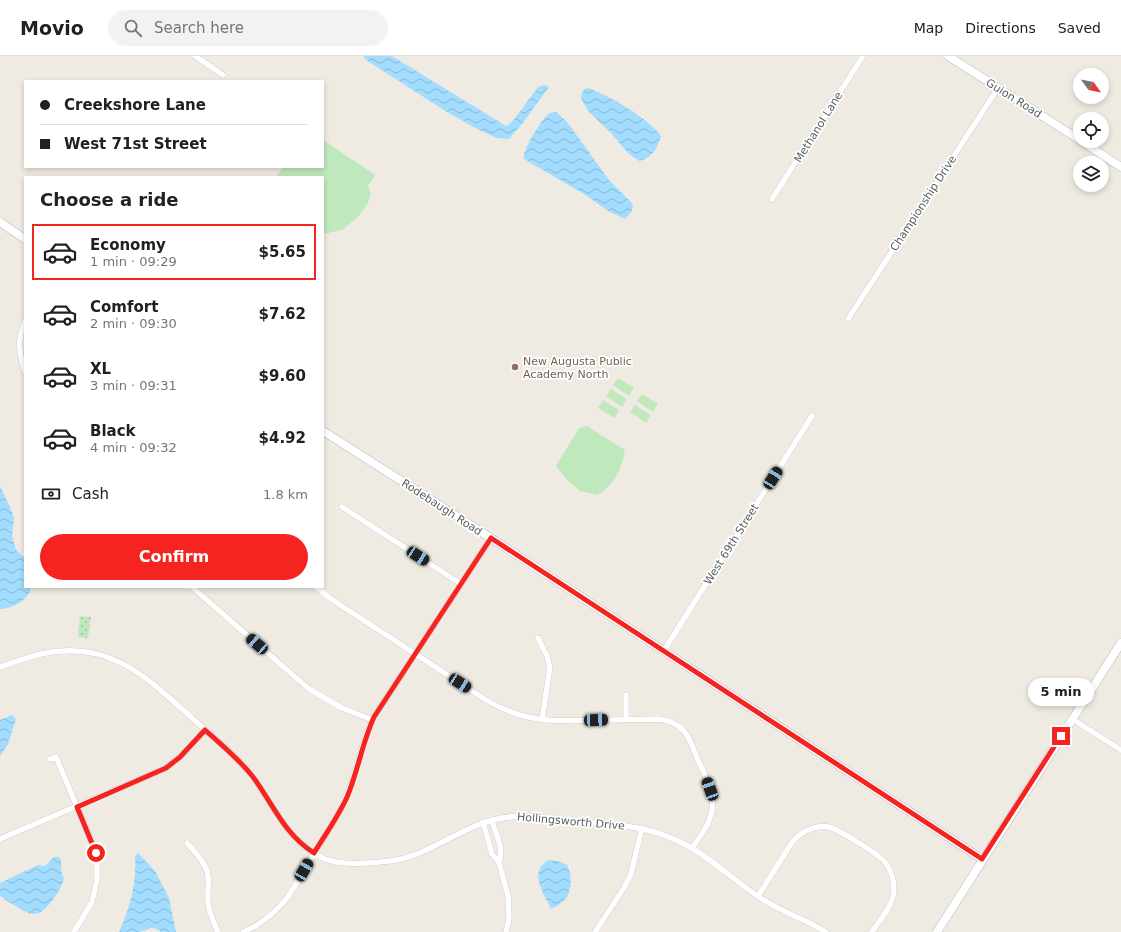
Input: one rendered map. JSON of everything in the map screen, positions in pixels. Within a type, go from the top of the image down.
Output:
[{"type":"street","points":[[195,56],[223,75]]},
{"type":"street","name":"Methanol Lane","points":[[772,198],[863,56]]},
{"type":"street","name":"Guion Road","points":[[948,56],[1073,136]]},
{"type":"street","name":"Championship Drive","points":[[848,319],[998,88]]},
{"type":"street","name":"Guion Road","points":[[1091,148],[1121,167]]},
{"type":"street","points":[[0,222],[24,237]]},
{"type":"street","points":[[24,324],[21,331],[19,346],[20,358],[24,369]]},
{"type":"street","name":"West 69th Street","points":[[663,652],[812,416]]},
{"type":"street","name":"Rodebaugh Road","points":[[324,432],[491,538],[663,652],[982,859]]},
{"type":"street","points":[[342,507],[461,584]]},
{"type":"street","points":[[243,932],[263,922],[279,909],[288,897],[337,816],[347,796],[363,743],[373,720],[491,538]]},
{"type":"street","points":[[193,588],[309,689],[342,708],[373,720]]},
{"type":"street","points":[[317,588],[331,599],[495,705],[518,715],[562,722],[658,719],[668,721],[680,727],[689,738],[710,789],[713,803],[708,823],[692,848]]},
{"type":"street","points":[[538,638],[547,656],[550,667],[542,720]]},
{"type":"street","points":[[936,932],[1121,643]]},
{"type":"street","name":"Hollingsworth Drive","points":[[0,667],[37,655],[59,652],[80,652],[108,658],[127,666],[142,675],[233,755],[247,770],[289,832],[300,844],[314,853],[330,860],[344,864],[389,862],[421,853],[483,822],[513,816],[528,816],[642,828],[670,837],[692,848],[758,896],[826,932]]},
{"type":"street","points":[[626,695],[626,719]]},
{"type":"street","points":[[1072,719],[1120,748]]},
{"type":"street","points":[[0,839],[166,768],[180,757],[205,730]]},
{"type":"street","points":[[50,759],[56,757],[93,845],[96,857],[98,874],[96,890],[92,902],[74,932]]},
{"type":"street","points":[[492,820],[502,855],[499,862]]},
{"type":"street","points":[[483,822],[492,854],[499,862],[508,898],[509,918],[506,932]]},
{"type":"street","points":[[758,896],[799,835],[818,827],[834,829],[843,833],[881,859],[891,872],[894,884],[892,899],[872,932]]},
{"type":"street","points":[[595,932],[624,888],[631,874],[642,828]]},
{"type":"street","points":[[187,843],[202,861],[207,871],[207,896],[209,909],[218,932]]},
{"type":"green space","points":[[324,141],[375,175],[368,186],[371,194],[368,203],[357,218],[342,230],[324,234],[324,176],[277,176],[282,168],[324,168]]},
{"type":"green space","points":[[618,378],[634,388],[629,396],[613,385]]},
{"type":"green space","points":[[611,389],[627,399],[622,407],[606,396]]},
{"type":"green space","points":[[642,394],[658,404],[653,412],[637,401]]},
{"type":"green space","points":[[603,400],[619,410],[615,418],[598,408]]},
{"type":"green space","points":[[635,405],[651,415],[646,423],[630,412]]},
{"type":"green space","points":[[587,426],[625,450],[622,464],[613,481],[598,495],[580,491],[566,479],[556,466],[579,428]]},
{"type":"green space","points":[[80,616],[91,617],[88,638],[78,637]]},
{"type":"water","points":[[363,56],[392,56],[506,126],[513,121],[538,87],[545,85],[549,87],[509,139],[497,138],[479,130],[447,112],[366,60]]},
{"type":"water","points":[[586,88],[594,90],[615,101],[638,115],[656,130],[661,136],[654,152],[648,158],[639,161],[628,153],[609,131],[588,111],[581,98],[582,92]]},
{"type":"water","points":[[556,112],[568,123],[609,180],[633,204],[632,211],[625,219],[608,211],[584,194],[524,159],[529,142],[538,127],[550,113]]},
{"type":"water","points":[[0,486],[14,518],[12,536],[16,550],[24,557],[24,588],[31,588],[28,595],[18,604],[0,609]]},
{"type":"water","points":[[12,715],[16,719],[8,744],[0,756],[0,720]]},
{"type":"water","points":[[138,853],[155,871],[169,898],[176,932],[161,932],[155,928],[150,928],[139,932],[119,932],[132,895],[135,876],[135,856]]},
{"type":"water","points":[[54,857],[59,857],[61,860],[61,871],[64,879],[60,889],[52,901],[43,910],[33,914],[26,912],[0,896],[0,883],[38,865],[45,866]]},
{"type":"water","points":[[548,860],[558,861],[567,865],[571,876],[571,885],[567,897],[560,904],[551,909],[539,883],[538,877],[542,865]]},
{"type":"place","name":"New Augusta Public Academy North","points":[[515,367]]},
{"type":"route","points":[[96,853],[77,807],[170,766],[205,730],[233,755],[247,770],[284,826],[294,838],[314,853],[340,811],[347,796],[363,743],[374,717],[491,538],[982,859],[1061,736]]}]
